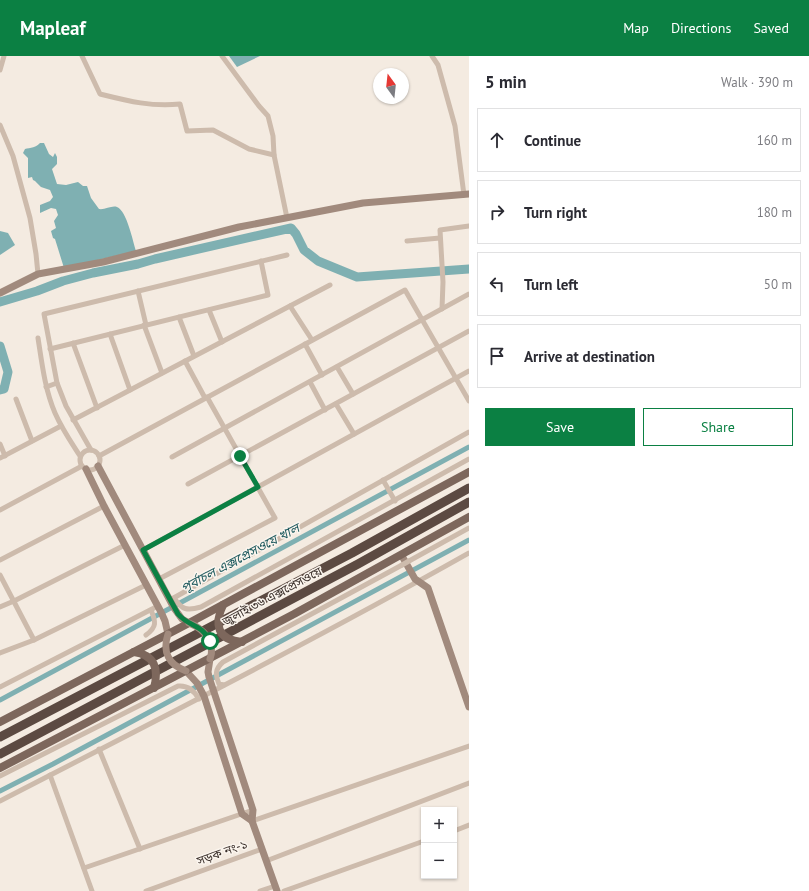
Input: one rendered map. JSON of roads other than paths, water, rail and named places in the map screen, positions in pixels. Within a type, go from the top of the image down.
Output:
[{"type":"highway","name":"জুলাই ৩৬ এক্সপ্রেসওয়ে","points":[[0,737],[352,553],[469,488]]},
{"type":"highway","name":"জুলাই ৩৬ এক্সপ্রেসওয়ে","points":[[0,754],[358,564],[469,502]]},
{"type":"main road","points":[[0,722],[223,605],[469,472]]},
{"type":"main road","points":[[0,768],[294,614],[405,561],[469,517]]},
{"type":"main road","points":[[223,605],[218,618],[220,629],[228,639],[242,642]]},
{"type":"main road","points":[[134,652],[146,655],[153,663],[156,676],[154,688]]},
{"type":"street","points":[[0,70],[4,56]]},
{"type":"street","points":[[82,56],[100,94],[135,103],[150,105],[180,104],[187,131],[213,130],[249,148],[274,155]]},
{"type":"street","points":[[222,56],[268,116],[273,136],[274,155],[287,218]]},
{"type":"street","points":[[0,293],[38,274],[103,262],[231,228],[363,202],[467,194],[455,126],[438,65],[432,56]]},
{"type":"street","points":[[0,125],[14,156],[30,218],[38,274]]},
{"type":"street","points":[[442,309],[443,282],[440,230],[469,226]]},
{"type":"street","points":[[407,241],[440,238]]},
{"type":"street","points":[[0,510],[84,468],[94,469],[98,466],[100,461],[99,456],[96,452],[91,450],[73,420],[57,383],[44,314],[287,255]]},
{"type":"street","points":[[50,349],[268,295],[261,261]]},
{"type":"street","points":[[73,420],[330,285]]},
{"type":"street","points":[[99,456],[405,290],[469,401]]},
{"type":"street","points":[[138,291],[145,325],[162,373]]},
{"type":"street","points":[[172,457],[337,367],[469,291]]},
{"type":"street","points":[[422,318],[469,294]]},
{"type":"street","points":[[290,306],[312,340]]},
{"type":"street","points":[[209,310],[222,342]]},
{"type":"street","points":[[179,317],[194,356]]},
{"type":"street","points":[[188,484],[469,331]]},
{"type":"street","points":[[110,334],[130,390]]},
{"type":"street","points":[[38,338],[46,387],[55,413],[61,426],[80,456],[80,462],[146,585],[155,608],[165,621],[168,634],[165,646],[166,655],[177,667],[186,671],[197,683],[242,814],[252,821]]},
{"type":"street","points":[[73,343],[96,408]]},
{"type":"street","points":[[305,344],[322,375]]},
{"type":"street","points":[[158,579],[275,518],[225,428],[185,361]]},
{"type":"street","points":[[337,367],[354,394]]},
{"type":"street","points":[[143,550],[469,371]]},
{"type":"street","points":[[310,382],[325,410]]},
{"type":"street","points":[[46,387],[57,383]]},
{"type":"street","points":[[16,399],[32,441]]},
{"type":"street","points":[[336,404],[354,434]]},
{"type":"street","points":[[0,444],[2,457],[61,426]]},
{"type":"street","points":[[172,599],[469,432]]},
{"type":"street","points":[[80,456],[83,452],[91,450]]},
{"type":"street","points":[[172,599],[185,609],[192,610],[201,607],[469,459]]},
{"type":"street","points":[[98,466],[158,579],[172,599],[182,619],[202,629],[208,637],[212,650],[208,672],[253,810],[252,821],[262,849]]},
{"type":"street","points":[[383,480],[395,501]]},
{"type":"street","points":[[0,560],[104,506]]},
{"type":"street","points":[[225,685],[218,684],[216,674],[219,665],[223,662],[405,561],[469,528]]},
{"type":"street","points":[[0,607],[125,545]]},
{"type":"street","points":[[0,801],[225,685],[469,553]]},
{"type":"street","points":[[405,561],[416,581],[428,588],[469,706]]},
{"type":"street","points":[[0,575],[34,640]]},
{"type":"street","points":[[0,653],[34,640],[146,585]]},
{"type":"street","points":[[146,635],[153,630],[155,624],[155,608]]},
{"type":"street","points":[[0,688],[155,608]]},
{"type":"street","points":[[0,776],[178,686],[188,687],[201,697]]},
{"type":"street","points":[[252,821],[469,746]]},
{"type":"street","points":[[100,750],[140,849]]},
{"type":"street","points":[[50,775],[92,891]]},
{"type":"street","points":[[266,861],[469,784]]},
{"type":"street","points":[[84,868],[253,810]]},
{"type":"street","points":[[457,830],[469,826]]},
{"type":"street","points":[[284,891],[421,842]]},
{"type":"street","name":"সড়ক নং-১","points":[[146,891],[262,849],[276,888]]},
{"type":"street","points":[[260,891],[276,888]]},
{"type":"water","points":[[229,56],[260,56],[237,67]]},
{"type":"water","points":[[40,143],[44,143],[49,154],[53,157],[55,153],[57,157],[57,164],[52,169],[57,184],[66,185],[78,182],[83,186],[87,186],[91,198],[99,209],[117,207],[121,210],[127,220],[136,251],[64,268],[51,231],[56,228],[54,221],[58,215],[56,209],[51,208],[40,213],[40,205],[50,201],[53,197],[50,190],[41,187],[33,180],[32,177],[28,178],[28,158],[23,153],[25,149]]},
{"type":"water","points":[[0,231],[8,233],[15,245],[0,255]]},
{"type":"waterway","points":[[0,302],[37,291],[63,281],[93,273],[291,228],[296,234],[304,250],[318,261],[357,277],[469,269]]},
{"type":"waterway","points":[[0,346],[8,372],[4,389],[0,390]]},
{"type":"waterway","name":"পূর্বাচল এক্সপ্রেসওয়ে খাল","points":[[0,700],[469,447]]},
{"type":"waterway","name":"পূর্বাচল এক্সপ্রেসওয়ে খাল","points":[[0,791],[53,764],[469,540]]}]
